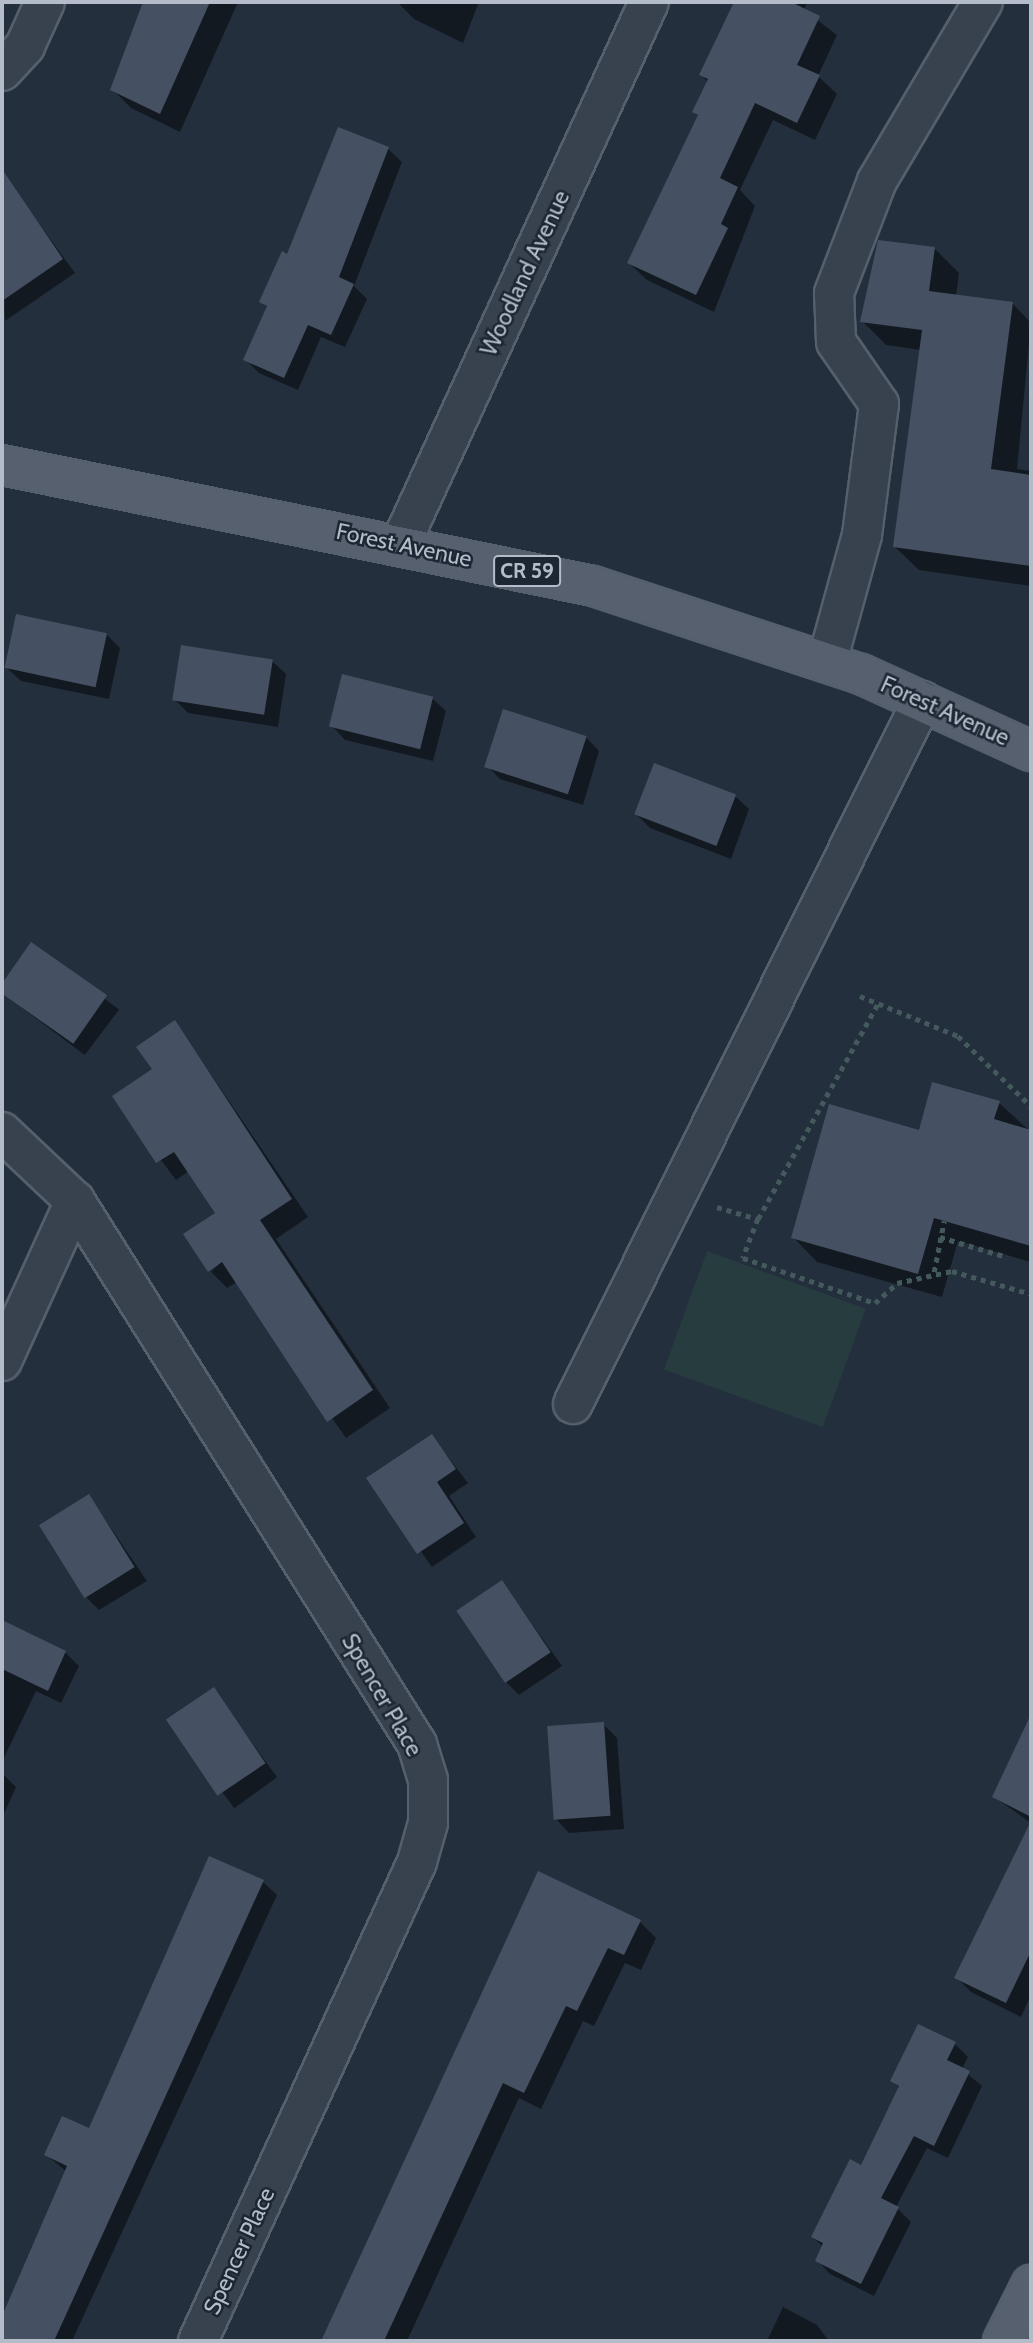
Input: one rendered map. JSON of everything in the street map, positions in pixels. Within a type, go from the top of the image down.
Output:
[{"type":"main road","name":"Forest Avenue","points":[[2,465],[401,543],[593,586],[827,662],[922,701],[1031,751]]},
{"type":"main road","points":[[1003,2341],[1031,2285]]},
{"type":"street","points":[[2,71],[25,46],[45,2]]},
{"type":"street","name":"Woodland Avenue","points":[[401,543],[649,2]]},
{"type":"street","points":[[827,662],[862,535],[879,404],[836,342],[834,293],[877,181],[983,2]]},
{"type":"street","points":[[573,1404],[922,701]]},
{"type":"street","name":"Spencer Place","points":[[2,1132],[75,1201],[416,1744],[428,1780],[428,1823],[417,1861],[198,2341]]},
{"type":"street","points":[[2,1361],[75,1201]]},
{"type":"path","points":[[860,996],[958,1035],[1031,1106]]},
{"type":"path","points":[[878,1003],[758,1219],[743,1258],[875,1303],[897,1283],[934,1272],[992,1278],[1031,1294]]},
{"type":"path","points":[[706,1204],[758,1219]]},
{"type":"path","points":[[934,1272],[944,1221]]},
{"type":"path","points":[[940,1237],[1007,1257]]},
{"type":"green space","points":[[707,1251],[866,1309],[823,1427],[664,1369]]},
{"type":"building","points":[[143,2],[210,2],[160,114],[110,90]]},
{"type":"building","points":[[734,2],[791,2],[820,16],[797,65],[820,75],[797,123],[755,103],[720,178],[738,187],[721,224],[728,228],[696,295],[627,263],[698,115],[692,112],[708,79],[699,75]]},
{"type":"building","points":[[338,127],[389,147],[339,277],[354,284],[331,335],[308,325],[284,378],[243,360],[267,306],[259,302],[282,251],[287,254]]},
{"type":"building","points":[[2,169],[63,259],[2,301]]},
{"type":"building","points":[[878,240],[935,247],[929,291],[1013,302],[991,469],[1031,475],[1031,566],[893,547],[922,330],[860,322]]},
{"type":"building","points":[[16,614],[107,633],[96,687],[5,668]]},
{"type":"building","points":[[181,645],[273,660],[264,715],[172,700]]},
{"type":"building","points":[[342,674],[433,697],[420,749],[329,726]]},
{"type":"building","points":[[503,709],[587,736],[568,794],[484,767]]},
{"type":"building","points":[[654,763],[736,795],[716,846],[634,814]]},
{"type":"building","points":[[31,942],[107,995],[73,1044],[2,994],[2,983]]},
{"type":"building","points":[[175,1020],[292,1199],[260,1220],[373,1390],[327,1422],[222,1262],[208,1272],[183,1234],[215,1213],[174,1152],[156,1163],[112,1096],[152,1069],[136,1047]]},
{"type":"building","points":[[932,1082],[1000,1101],[994,1119],[1031,1130],[1031,1246],[934,1218],[918,1274],[791,1238],[829,1104],[919,1130]]},
{"type":"building","points":[[432,1434],[456,1469],[437,1482],[464,1523],[417,1554],[366,1478]]},
{"type":"building","points":[[89,1494],[135,1567],[85,1598],[39,1525]]},
{"type":"building","points":[[502,1580],[551,1652],[505,1683],[456,1611]]},
{"type":"building","points":[[2,1620],[66,1651],[48,1691],[2,1669]]},
{"type":"building","points":[[214,1687],[265,1763],[217,1796],[166,1719]]},
{"type":"building","points":[[1031,1714],[1031,1817],[992,1797]]},
{"type":"building","points":[[604,1722],[611,1816],[554,1820],[547,1726]]},
{"type":"building","points":[[1031,1821],[1031,1951],[1006,2003],[954,1978]]},
{"type":"building","points":[[209,1856],[264,1880],[54,2341],[2,2341],[2,2316],[67,2166],[44,2155],[62,2116],[89,2128]]},
{"type":"building","points":[[538,1871],[641,1920],[624,1955],[608,1948],[577,2011],[566,2006],[524,2093],[503,2083],[384,2341],[321,2341]]},
{"type":"building","points":[[918,2024],[956,2042],[947,2060],[970,2071],[934,2146],[914,2136],[881,2198],[899,2207],[861,2284],[815,2261],[823,2243],[811,2237],[850,2159],[861,2165],[899,2086],[890,2081]]}]
